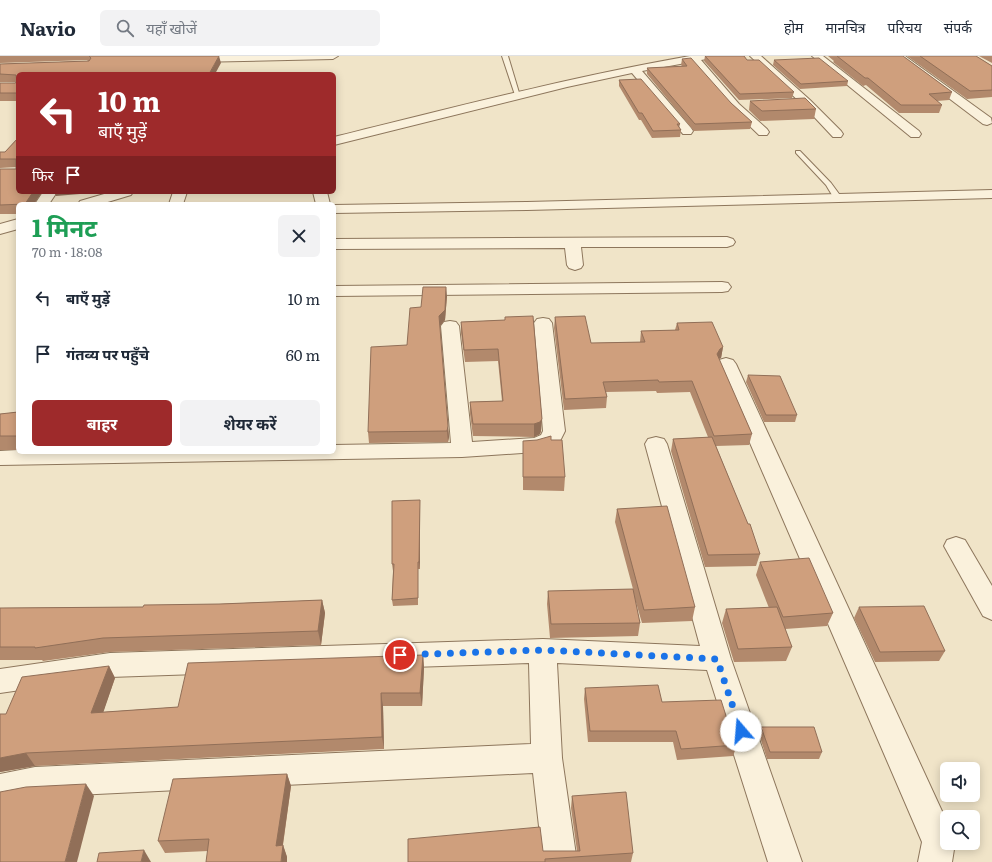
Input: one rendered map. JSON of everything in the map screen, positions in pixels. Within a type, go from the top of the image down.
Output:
[{"type":"street","points":[[188,69],[194,57],[333,56]]},
{"type":"street","points":[[647,56],[654,66]]},
{"type":"street","points":[[336,141],[635,69],[708,56]]},
{"type":"street","points":[[755,56],[806,102],[837,134]]},
{"type":"street","points":[[817,56],[915,134]]},
{"type":"street","points":[[898,56],[987,121]]},
{"type":"street","points":[[694,59],[735,106],[763,132]]},
{"type":"street","points":[[635,69],[687,131]]},
{"type":"street","points":[[790,103],[806,102]]},
{"type":"street","points":[[735,106],[751,105]]},
{"type":"street","points":[[92,202],[118,194]]},
{"type":"street","points":[[336,209],[527,206],[992,194]]},
{"type":"street","points":[[0,229],[16,225]]},
{"type":"street","points":[[572,242],[575,265]]},
{"type":"street","points":[[336,244],[727,242]]},
{"type":"street","points":[[336,291],[722,287]]},
{"type":"street","points":[[336,452],[462,450],[536,445],[550,440],[554,431],[544,323]]},
{"type":"street","points":[[450,326],[462,450]]},
{"type":"street","points":[[726,364],[939,842],[935,862]]},
{"type":"street","points":[[656,444],[717,659],[785,862]]},
{"type":"street","points":[[0,458],[231,454]]},
{"type":"street","points":[[956,546],[992,609]]},
{"type":"street","points":[[0,681],[110,665],[543,650],[717,659]]},
{"type":"street","points":[[543,650],[547,758],[560,862]]},
{"type":"street","points":[[0,789],[35,782],[547,758]]},
{"type":"lane","points":[[505,56],[518,96]]},
{"type":"lane","points":[[798,152],[828,184],[838,198]]},
{"type":"building","points":[[89,56],[219,56],[210,72],[16,72],[16,75],[0,74],[0,64],[89,61],[91,58]]},
{"type":"building","points":[[705,56],[744,56],[747,60],[759,60],[794,92],[740,94]]},
{"type":"building","points":[[837,56],[903,56],[952,92],[929,94],[942,105],[901,105],[868,78],[865,78]]},
{"type":"building","points":[[920,56],[976,56],[992,66],[992,90],[970,91]]},
{"type":"building","points":[[691,58],[731,103],[752,122],[695,124],[647,68],[687,66],[682,59]]},
{"type":"building","points":[[819,58],[848,81],[801,84],[774,60]]},
{"type":"building","points":[[641,79],[680,124],[677,124],[681,130],[653,131],[642,113],[639,113],[619,80]]},
{"type":"building","points":[[0,83],[15,83],[16,93],[0,93]]},
{"type":"building","points":[[805,98],[816,109],[762,111],[750,101]]},
{"type":"building","points":[[16,140],[16,159],[0,159],[0,152],[5,152]]},
{"type":"building","points":[[0,169],[16,169],[16,194],[32,194],[26,202],[0,205]]},
{"type":"building","points":[[423,287],[446,287],[445,310],[439,316],[448,426],[447,431],[368,432],[371,347],[407,345],[410,308],[421,307]]},
{"type":"building","points":[[533,316],[542,419],[540,422],[534,424],[473,424],[470,402],[503,401],[498,349],[464,350],[461,322],[505,320],[505,317]]},
{"type":"building","points":[[585,316],[591,343],[645,342],[641,331],[679,330],[677,323],[712,322],[723,347],[717,354],[752,434],[714,436],[692,381],[659,382],[658,380],[603,382],[607,397],[565,399],[555,317]]},
{"type":"building","points":[[748,375],[780,376],[797,415],[766,415]]},
{"type":"building","points":[[16,412],[16,436],[0,436],[0,414]]},
{"type":"building","points":[[551,436],[551,440],[562,440],[565,477],[523,477],[523,441],[537,440]]},
{"type":"building","points":[[712,437],[748,524],[750,524],[760,554],[708,555],[673,439]]},
{"type":"building","points":[[420,500],[418,598],[392,600],[394,564],[392,564],[392,501]]},
{"type":"building","points":[[667,506],[695,607],[644,610],[617,509]]},
{"type":"building","points":[[809,558],[833,613],[783,617],[760,562]]},
{"type":"building","points":[[633,589],[640,623],[551,624],[548,591]]},
{"type":"building","points":[[322,600],[318,631],[103,638],[35,648],[0,647],[0,608],[143,607],[144,605]]},
{"type":"building","points":[[924,606],[945,651],[880,652],[859,607]]},
{"type":"building","points":[[777,607],[792,647],[738,649],[726,609]]},
{"type":"building","points":[[423,655],[420,693],[381,693],[382,737],[26,753],[0,758],[0,714],[6,714],[22,677],[109,666],[91,713],[178,707],[188,663]]},
{"type":"building","points":[[658,685],[662,702],[721,700],[737,745],[681,749],[676,731],[590,731],[585,688]]},
{"type":"building","points":[[761,727],[814,727],[822,752],[770,752]]},
{"type":"building","points":[[287,774],[276,846],[283,845],[281,862],[206,862],[209,839],[158,841],[173,779]]},
{"type":"building","points":[[86,784],[65,862],[0,862],[0,792],[26,787]]},
{"type":"building","points":[[626,792],[633,853],[545,859],[545,862],[408,862],[408,839],[540,827],[543,851],[580,851],[572,796]]},
{"type":"building","points":[[144,850],[141,862],[97,862],[99,853]]},
{"type":"route","points":[[400,655],[543,650],[717,659],[741,731]]}]
